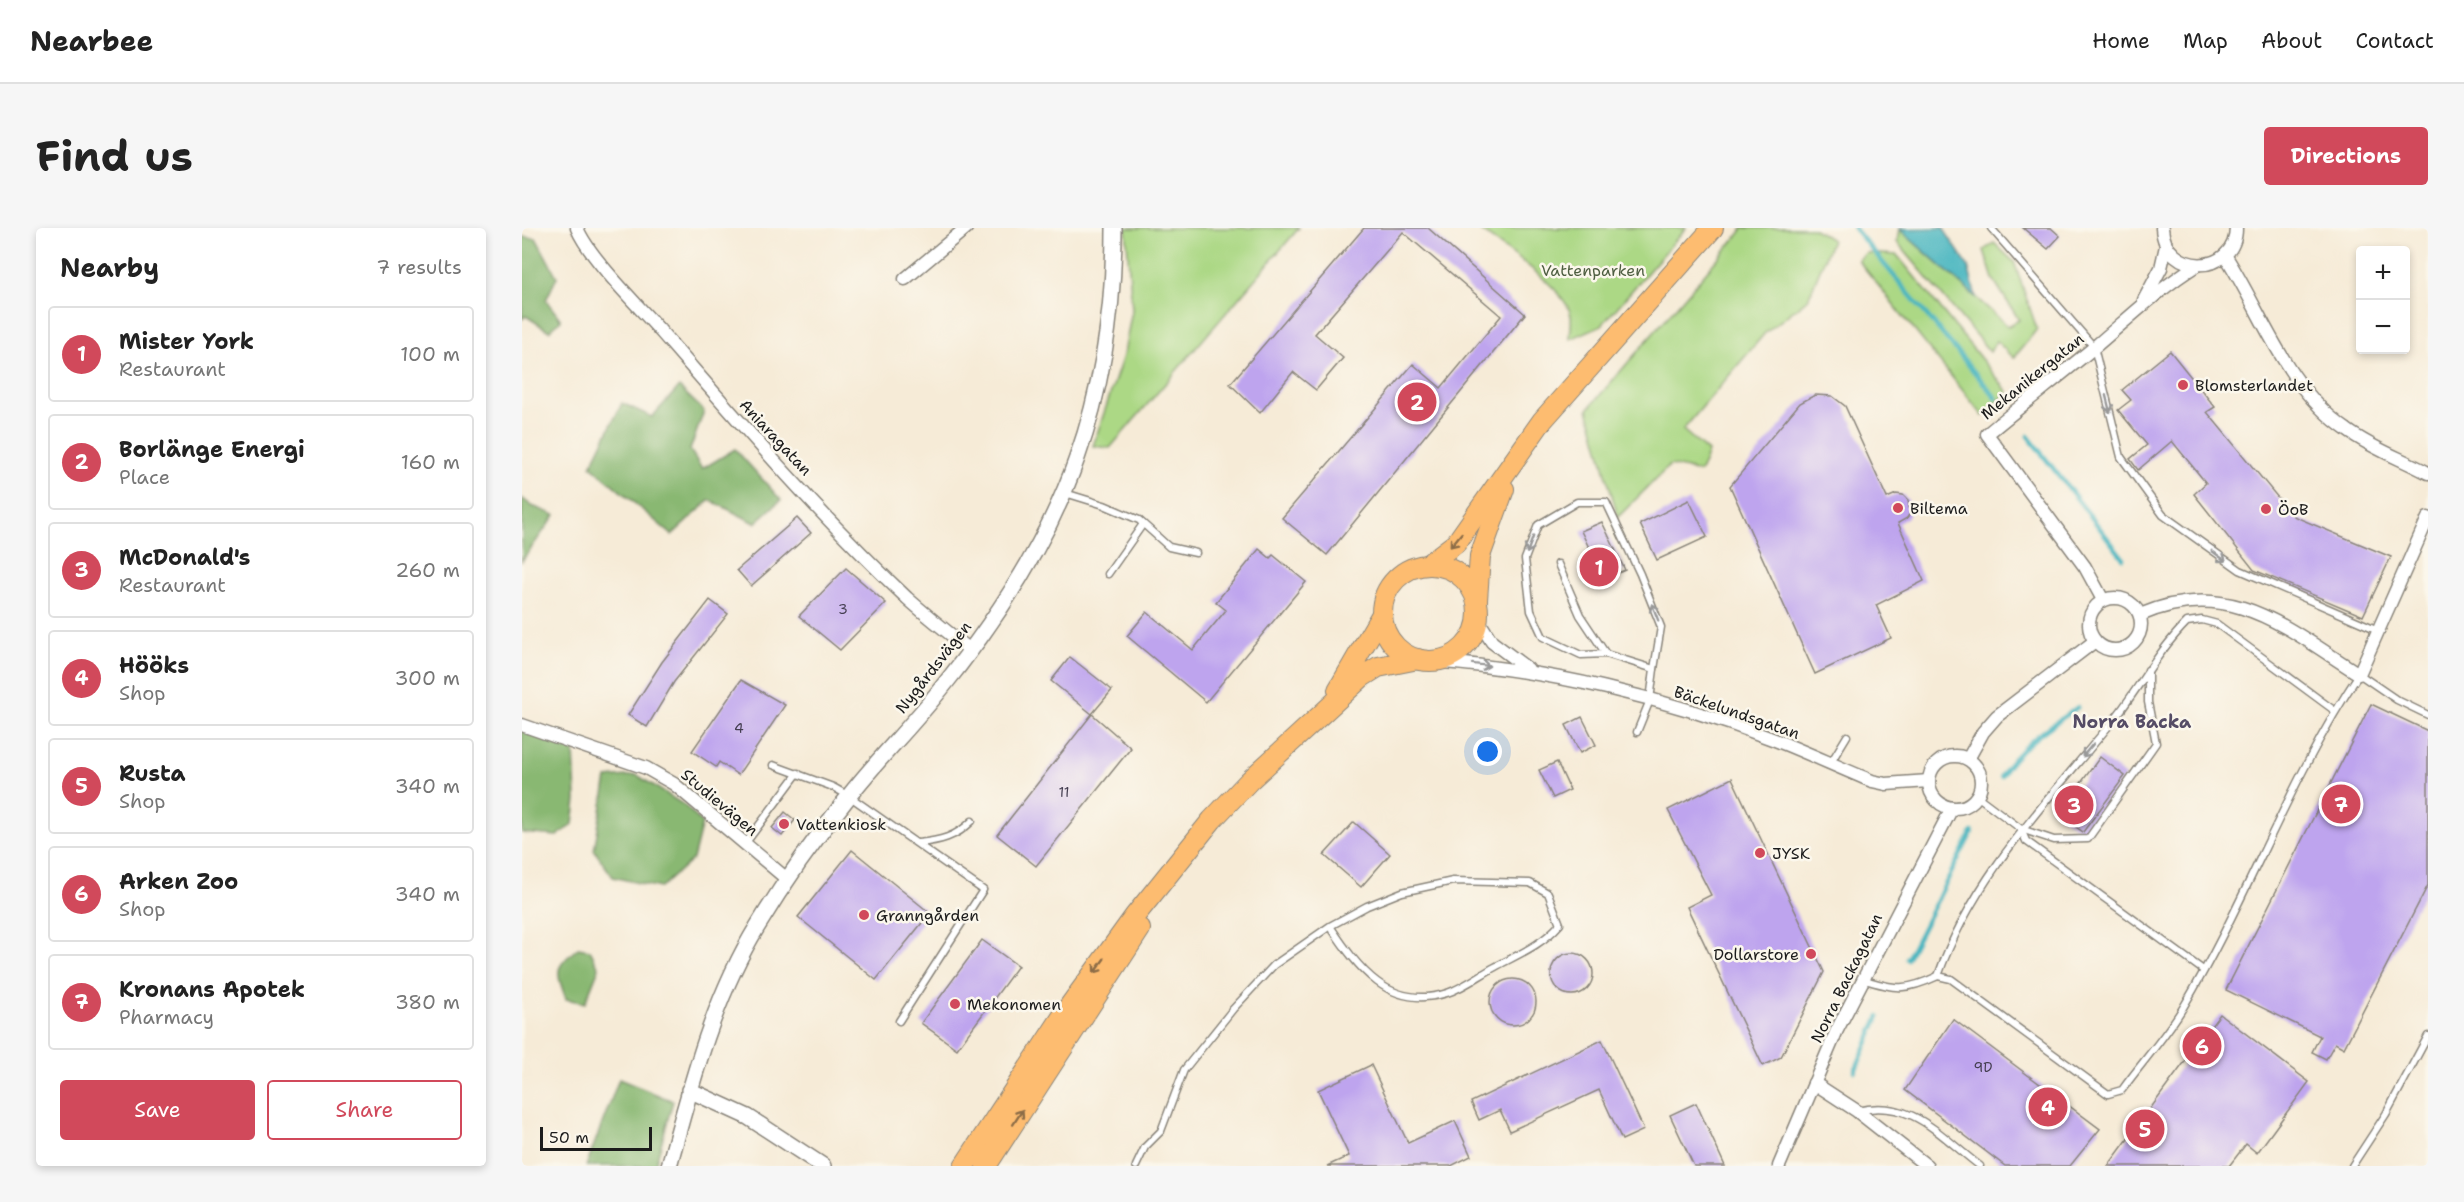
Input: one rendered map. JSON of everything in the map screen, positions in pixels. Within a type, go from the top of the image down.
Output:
[{"type":"highway","points":[[1427,565],[1455,543],[1542,422],[1713,228]]},
{"type":"highway","points":[[964,1166],[1068,1008],[1134,917],[1212,820],[1362,677],[1378,667],[1450,656],[1466,644],[1478,620],[1476,600],[1480,556],[1516,459]]},
{"type":"highway","points":[[1325,710],[1382,614],[1385,596],[1395,580],[1409,570],[1427,565],[1438,565],[1458,573],[1472,590],[1476,600]]},
{"type":"highway","points":[[1382,614],[1392,642],[1408,655],[1424,660]]},
{"type":"highway","points":[[986,1166],[1212,820]]},
{"type":"street","name":"Aniaragatan","points":[[577,228],[582,239],[639,307],[738,420],[863,555],[908,599],[970,650]]},
{"type":"street","points":[[905,279],[966,228]]},
{"type":"street","name":"Nygårdsvägen","points":[[669,1166],[689,1090],[723,996],[755,929],[849,796],[935,696],[990,624],[1034,552],[1062,493],[1077,458],[1101,365],[1110,314],[1114,228]]},
{"type":"street","points":[[2162,228],[2166,246],[2174,256],[2197,266]]},
{"type":"street","points":[[2236,228],[2232,246],[2224,255],[2284,363],[2300,386],[2347,430],[2428,472]]},
{"type":"street","name":"Mekanikergatan","points":[[2142,304],[2161,268],[2166,246]]},
{"type":"street","name":"Mekanikergatan","points":[[2103,600],[2085,567],[1987,435],[2175,278],[2197,266],[2207,265],[2224,255]]},
{"type":"street","points":[[2140,615],[2167,603],[2196,600],[2232,605],[2261,613],[2308,639],[2359,674],[2428,518]]},
{"type":"street","points":[[2120,598],[2135,607],[2140,615],[2140,632],[2128,646],[2111,650],[2095,641],[2089,627],[2091,611],[2103,600],[2120,598]]},
{"type":"street","name":"Bäckelundsgatan","points":[[1478,620],[1484,632],[1503,652],[1532,671]]},
{"type":"street","points":[[1968,759],[1983,732],[1997,716],[2095,641]]},
{"type":"street","name":"Bäckelundsgatan","points":[[1424,660],[1532,671],[1650,700],[1775,740],[1830,764],[1886,784],[1929,781]]},
{"type":"street","name":"Studievägen","points":[[522,725],[646,768],[674,784],[788,880]]},
{"type":"street","points":[[1960,756],[1968,759],[1975,764],[1982,780],[1977,796],[1966,806],[1952,808],[1937,802],[1929,788],[1935,764],[1942,759],[1960,756]]},
{"type":"street","name":"Norra Backagatan","points":[[1779,1166],[1814,1083],[1862,980],[1952,808]]},
{"type":"street","points":[[1814,1083],[1857,1111],[1927,1166]]},
{"type":"street","points":[[689,1090],[748,1117],[823,1166]]},
{"type":"lane","points":[[1991,228],[2094,347],[2121,457],[2163,515],[2240,570],[2380,630]]},
{"type":"lane","points":[[1062,493],[1104,505],[1143,524],[1169,547],[1196,553]]},
{"type":"lane","points":[[1637,732],[1650,700],[1660,627],[1640,574],[1606,502],[1577,502],[1538,525],[1525,559],[1531,611],[1543,637],[1581,655],[1606,654],[1654,669]]},
{"type":"lane","points":[[1108,574],[1143,524]]},
{"type":"lane","points":[[1558,564],[1580,615],[1606,654]]},
{"type":"lane","points":[[1862,980],[1902,990],[1916,987],[1938,976],[1973,903],[2021,829],[2117,715],[2148,669],[2187,622],[2202,620],[2217,624],[2335,711]]},
{"type":"lane","points":[[1977,796],[2021,829],[2054,840],[2088,839],[2156,743],[2148,702],[2148,669]]},
{"type":"lane","points":[[1938,976],[1966,989],[2108,1094],[2122,1090],[2184,1006],[2258,868],[2335,711],[2359,674],[2397,700],[2428,715]]},
{"type":"lane","points":[[1830,764],[1847,736]]},
{"type":"lane","points":[[773,765],[798,773],[849,796],[983,890],[898,1020]]},
{"type":"lane","points":[[745,844],[798,773]]},
{"type":"lane","points":[[917,843],[940,842],[963,830],[972,821]]},
{"type":"lane","points":[[2021,829],[2026,841],[2203,970]]},
{"type":"lane","points":[[1136,1166],[1145,1147],[1161,1131],[1184,1070],[1233,1009],[1274,965],[1330,926],[1367,906],[1402,892],[1453,881],[1487,880],[1530,883],[1548,893],[1560,924],[1547,939],[1447,993],[1412,997],[1387,988],[1367,976],[1353,962],[1330,926]]},
{"type":"lane","points":[[2352,1166],[2386,1114],[2428,1036]]},
{"type":"lane","points":[[1857,1111],[1886,1106],[1911,1114],[1980,1166]]},
{"type":"green space","points":[[1126,228],[1299,228],[1110,448],[1093,446],[1124,353],[1132,310]]},
{"type":"green space","name":"Vattenparken","points":[[1477,228],[1686,228],[1602,325],[1570,339],[1571,316],[1557,293],[1531,268]]},
{"type":"green space","points":[[1744,228],[1813,228],[1832,240],[1808,299],[1765,333],[1683,430],[1708,452],[1700,472],[1670,465],[1618,517],[1588,409]]},
{"type":"green space","points":[[1899,229],[2008,326],[2019,320],[1993,279],[1984,250],[1994,243],[2014,262],[2037,329],[2014,358],[1996,341],[1990,352],[1897,242]]},
{"type":"green space","points":[[522,237],[536,238],[557,277],[546,300],[561,320],[549,331],[526,316],[522,319]]},
{"type":"green space","points":[[1866,253],[1897,255],[2008,392],[1983,416],[1858,260]]},
{"type":"green space","points":[[679,387],[704,411],[690,450],[702,469],[735,449],[781,500],[755,523],[710,500],[672,535],[591,466],[622,403],[652,417]]},
{"type":"green space","points":[[522,498],[532,506],[555,515],[522,561]]},
{"type":"green space","points":[[522,730],[574,749],[576,800],[573,824],[557,836],[522,833]]},
{"type":"green space","points":[[637,775],[684,805],[702,823],[693,859],[660,888],[613,877],[594,850],[607,778]]},
{"type":"green space","points":[[578,948],[590,950],[599,968],[585,1003],[566,999],[559,976],[564,960]]},
{"type":"green space","points":[[619,1079],[673,1101],[655,1166],[586,1166]]},
{"type":"water","points":[[1943,228],[1968,266],[1976,297],[1899,229]]},
{"type":"building","points":[[1364,228],[1428,228],[1525,314],[1327,555],[1282,518],[1413,364],[1441,388],[1501,316],[1403,232],[1315,334],[1343,358],[1316,390],[1293,372],[1260,413],[1230,384]]},
{"type":"building","points":[[2023,228],[2051,228],[2060,236],[2048,249]]},
{"type":"building","points":[[2170,351],[2215,407],[2207,412],[2293,516],[2391,557],[2363,616],[2254,570],[2194,494],[2206,483],[2172,441],[2138,470],[2130,459],[2147,445],[2118,410],[2131,400],[2122,390]]},
{"type":"building","points":[[1815,395],[1832,396],[1845,406],[1887,498],[1896,494],[1903,495],[1908,500],[1910,513],[1907,518],[1898,523],[1924,581],[1876,605],[1891,638],[1815,674],[1730,486],[1800,403]]},
{"type":"building","points":[[1689,500],[1707,537],[1657,560],[1640,524]]},
{"type":"building","points":[[797,518],[811,533],[751,586],[737,570]]},
{"type":"building","points":[[1602,522],[1625,570],[1604,579],[1581,531]]},
{"type":"building","points":[[1259,549],[1270,558],[1273,555],[1306,582],[1206,702],[1127,636],[1147,612],[1193,650],[1226,610],[1216,602]]},
{"type":"building","points":[[846,568],[886,603],[840,650],[799,616]]},
{"type":"building","points":[[710,600],[728,614],[674,682],[647,727],[628,715],[662,662]]},
{"type":"building","points":[[1070,657],[1112,690],[1092,714],[1051,681]]},
{"type":"building","points":[[741,680],[785,705],[738,775],[719,762],[716,767],[692,751]]},
{"type":"building","points":[[2371,704],[2428,731],[2428,885],[2344,1048],[2335,1043],[2326,1059],[2312,1052],[2320,1036],[2226,990]]},
{"type":"building","points":[[1092,714],[1131,748],[1036,866],[997,835]]},
{"type":"building","points":[[1582,717],[1596,745],[1580,753],[1566,725]]},
{"type":"building","points":[[2100,757],[2125,776],[2083,832],[2058,814]]},
{"type":"building","points":[[1557,762],[1570,790],[1553,798],[1539,770]]},
{"type":"building","points":[[1732,778],[1824,972],[1781,1057],[1763,1066],[1687,907],[1711,895],[1668,810]]},
{"type":"building","name":"Vattenkiosk","points":[[785,812],[795,820],[782,836],[772,828]]},
{"type":"building","points":[[1354,822],[1390,854],[1361,887],[1324,855]]},
{"type":"building","name":"Granngården","points":[[852,850],[930,913],[876,980],[798,917]]},
{"type":"building","points":[[982,940],[1018,966],[957,1049],[921,1023]]},
{"type":"building","points":[[1572,953],[1580,954],[1587,959],[1592,966],[1592,982],[1587,989],[1580,994],[1572,995],[1564,994],[1557,989],[1552,982],[1551,974],[1552,966],[1557,959],[1564,954]]},
{"type":"building","points":[[1513,979],[1529,986],[1536,1002],[1529,1018],[1513,1025],[1497,1018],[1490,1002],[1497,986]]},
{"type":"building","points":[[2220,1014],[2309,1082],[2257,1153],[2246,1144],[2229,1166],[2108,1166]]},
{"type":"building","points":[[1953,1019],[2100,1129],[2070,1166],[2005,1166],[1905,1090]]},
{"type":"building","points":[[1602,1040],[1644,1130],[1622,1140],[1599,1090],[1510,1131],[1500,1110],[1479,1120],[1471,1102]]},
{"type":"building","points":[[1371,1065],[1408,1143],[1455,1121],[1471,1156],[1451,1166],[1327,1166],[1349,1156],[1318,1090]]},
{"type":"building","points":[[1696,1103],[1725,1166],[1694,1166],[1670,1115]]},
{"type":"waterway","points":[[1854,228],[1996,398]]},
{"type":"waterway","points":[[2028,436],[2123,558]]},
{"type":"waterway","points":[[2001,776],[2026,746],[2078,707]]},
{"type":"waterway","points":[[1907,959],[1972,832]]},
{"type":"waterway","points":[[1855,1071],[1879,1016]]},
{"type":"place","name":"Blomsterlandet","points":[[2183,385]]},
{"type":"place","name":"Borlänge Energi","points":[[1417,402]]},
{"type":"place","name":"Biltema","points":[[1898,508]]},
{"type":"place","name":"ÖoB","points":[[2266,509]]},
{"type":"place","name":"Mister York","points":[[1599,567]]},
{"type":"place","name":"Kronans Apotek","points":[[2341,804]]},
{"type":"place","name":"McDonald's","points":[[2074,805]]},
{"type":"place","name":"Vattenkiosk","points":[[784,824]]},
{"type":"place","name":"JYSK","points":[[1760,853]]},
{"type":"place","name":"Granngården","points":[[864,915]]},
{"type":"place","name":"Dollarstore","points":[[1811,954]]},
{"type":"place","name":"Mekonomen","points":[[955,1004]]},
{"type":"place","name":"Arken Zoo","points":[[2202,1046]]},
{"type":"place","name":"Hööks","points":[[2048,1107]]},
{"type":"place","name":"Rusta","points":[[2145,1129]]},
{"type":"district","name":"Norra Backa","points":[[2132,722]]}]
